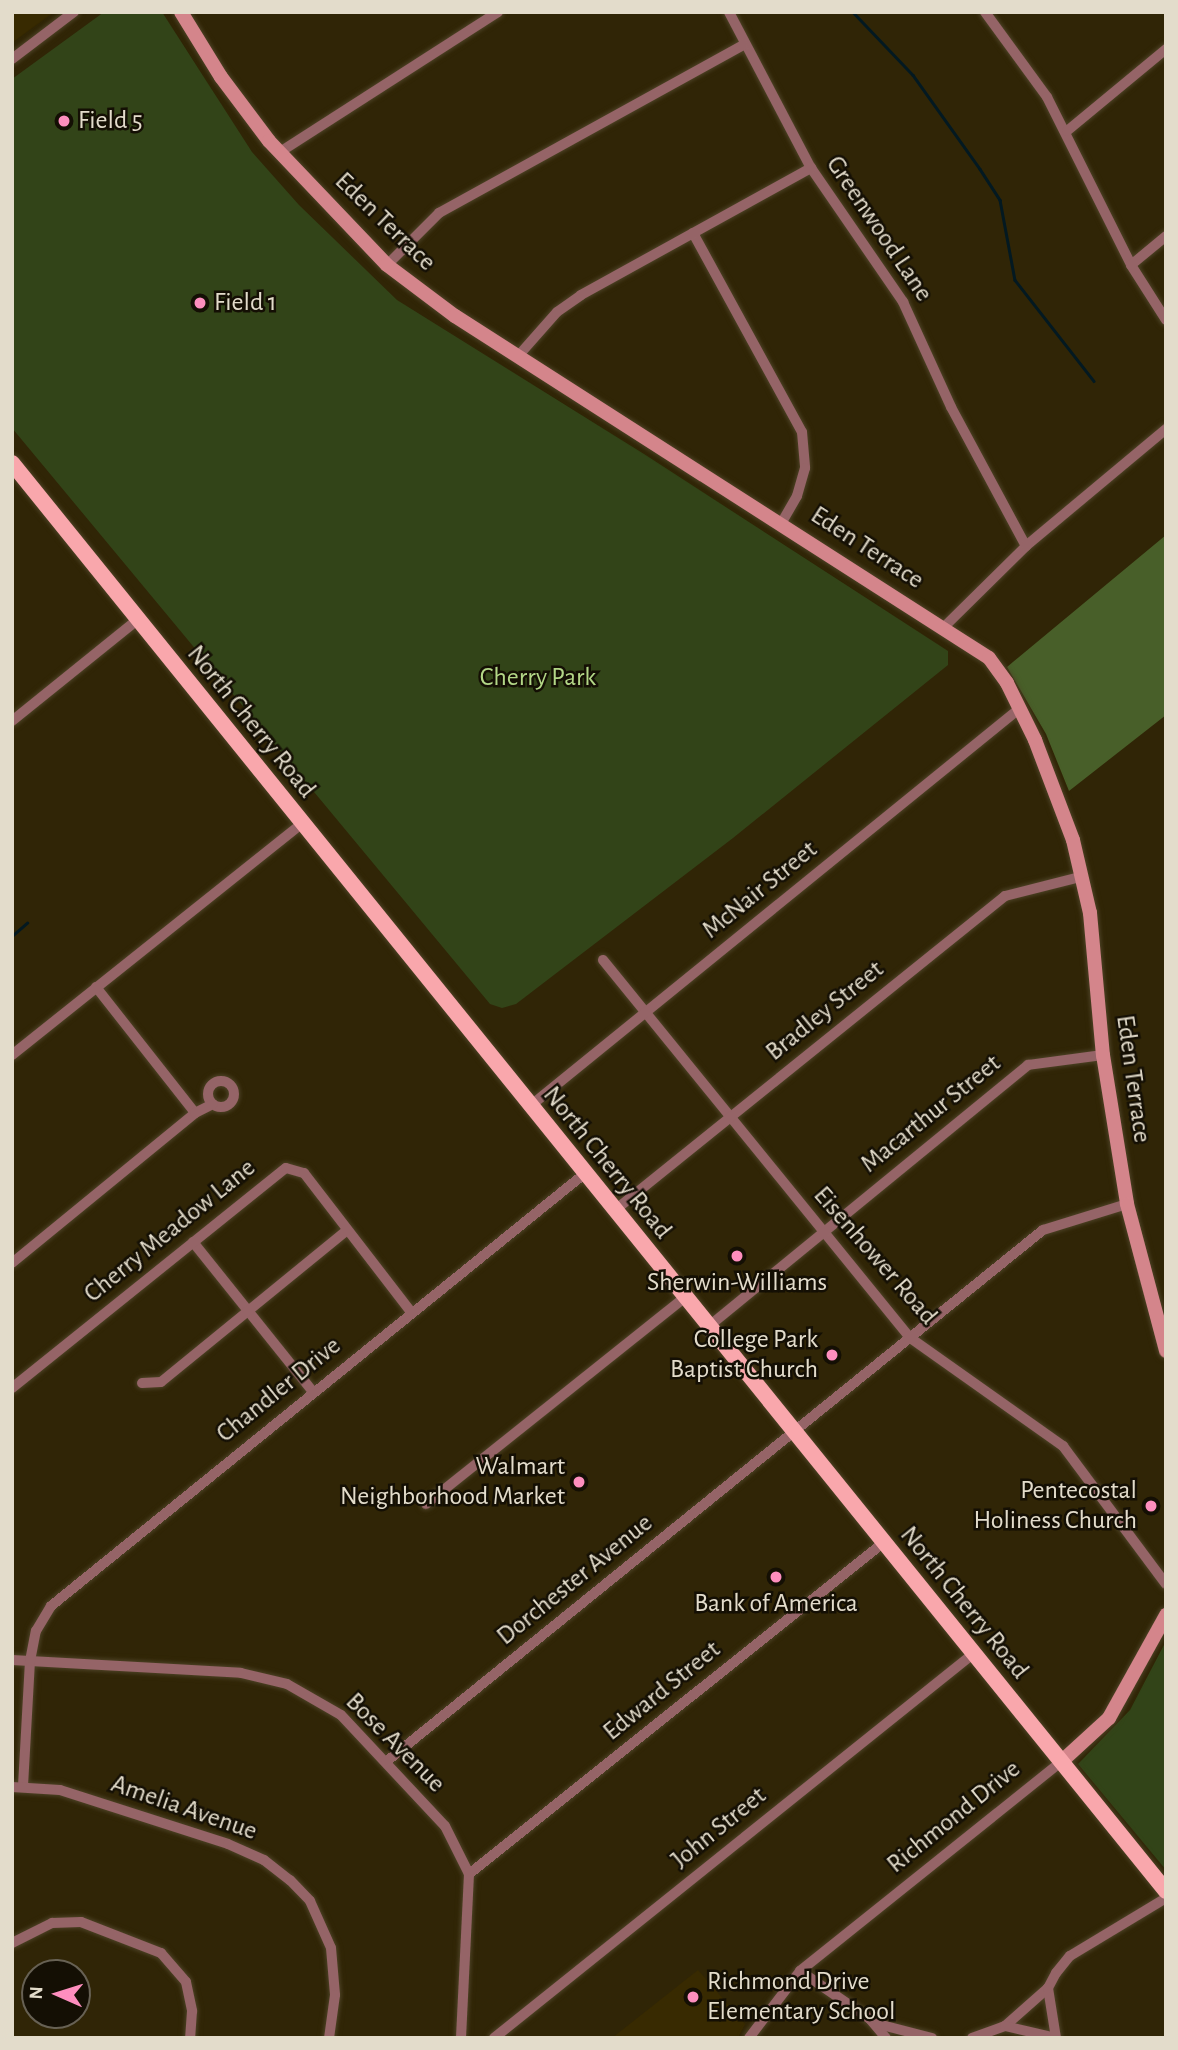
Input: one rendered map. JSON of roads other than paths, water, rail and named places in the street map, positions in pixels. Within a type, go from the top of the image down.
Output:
[{"type":"main road","name":"North Cherry Road","points":[[12,463],[792,1433],[1166,1891]]},
{"type":"street","points":[[12,59],[74,12]]},
{"type":"street","name":"Eden Terrace","points":[[181,12],[221,77],[280,152],[387,265],[519,355],[782,522],[989,658],[1019,709],[1062,806],[1090,913],[1103,1055],[1127,1204],[1166,1351]]},
{"type":"street","points":[[280,152],[498,12]]},
{"type":"street","name":"Greenwood Lane","points":[[729,12],[743,45],[811,168],[903,302],[951,407],[1026,547]]},
{"type":"street","points":[[985,12],[1026,65],[1067,131],[1131,265],[1166,320]]},
{"type":"street","points":[[387,265],[439,213],[743,45]]},
{"type":"street","points":[[1067,131],[1166,49]]},
{"type":"street","points":[[519,355],[557,312],[811,168]]},
{"type":"street","points":[[693,233],[802,432],[805,468],[797,496],[782,522]]},
{"type":"street","points":[[1131,265],[1166,236]]},
{"type":"street","points":[[944,627],[1026,547],[1166,429]]},
{"type":"street","points":[[12,721],[137,620]]},
{"type":"street","name":"McNair Street","points":[[529,1107],[1019,709]]},
{"type":"street","points":[[12,1055],[301,824]]},
{"type":"street","name":"Bradley Street","points":[[614,1211],[1005,896],[1080,877]]},
{"type":"street","name":"Eisenhower Road","points":[[603,960],[909,1337],[1063,1446],[1166,1584]]},
{"type":"street","points":[[96,988],[195,1113]]},
{"type":"street","name":"Macarthur Street","points":[[708,1327],[1028,1065],[1103,1055]]},
{"type":"street","points":[[12,1263],[195,1113],[213,1104]]},
{"type":"street","name":"Cherry Meadow Lane","points":[[12,1388],[281,1170],[292,1167],[313,1183],[346,1231]]},
{"type":"street","name":"Chandler Drive","points":[[17,1786],[30,1661],[36,1631],[51,1606],[584,1174]]},
{"type":"street","name":"Dorchester Avenue","points":[[387,1762],[1044,1230],[1127,1204]]},
{"type":"street","points":[[142,1383],[161,1382],[346,1231],[411,1312]]},
{"type":"street","points":[[193,1242],[313,1392]]},
{"type":"street","points":[[426,1504],[684,1298]]},
{"type":"street","name":"Edward Street","points":[[469,1874],[883,1543]]},
{"type":"street","name":"Richmond Drive","points":[[749,2038],[800,1971],[1061,1762],[1108,1718],[1166,1615]]},
{"type":"street","name":"John Street","points":[[494,2038],[973,1654]]},
{"type":"street","name":"Bose Avenue","points":[[12,1660],[241,1673],[287,1684],[341,1715],[445,1826],[469,1874],[461,2038]]},
{"type":"street","name":"Amelia Avenue","points":[[17,1786],[60,1790],[228,1844],[264,1860],[290,1880],[310,1901],[331,1948],[335,1995],[329,2038]]},
{"type":"street","points":[[972,2038],[1004,2026],[1048,1988],[1070,1956],[1166,1898]]},
{"type":"street","points":[[12,1943],[52,1923],[81,1922],[162,1953],[186,1982],[192,2011],[191,2038]]},
{"type":"street","points":[[800,1971],[874,2023],[886,2038]]},
{"type":"street","points":[[1004,2026],[1056,2038],[1048,1988]]},
{"type":"street","points":[[874,2023],[932,2038]]},
{"type":"waterway","points":[[853,12],[913,75],[980,169],[1000,200],[1015,280],[1094,381]]},
{"type":"waterway","points":[[12,936],[27,923]]},
{"type":"place","name":"Field 5","points":[[64,121]]},
{"type":"place","name":"Field 1","points":[[200,303]]},
{"type":"place","name":"Sherwin-Williams","points":[[737,1256]]},
{"type":"place","name":"College Park Baptist Church","points":[[832,1355]]},
{"type":"place","name":"Walmart Neighborhood Market","points":[[579,1482]]},
{"type":"place","name":"Pentecostal Holiness Church","points":[[1151,1506]]},
{"type":"place","name":"Bank of America","points":[[776,1577]]},
{"type":"place","name":"Richmond Drive Elementary School","points":[[693,1997]]},
{"type":"park label","name":"Cherry Park","points":[[538,678]]}]
